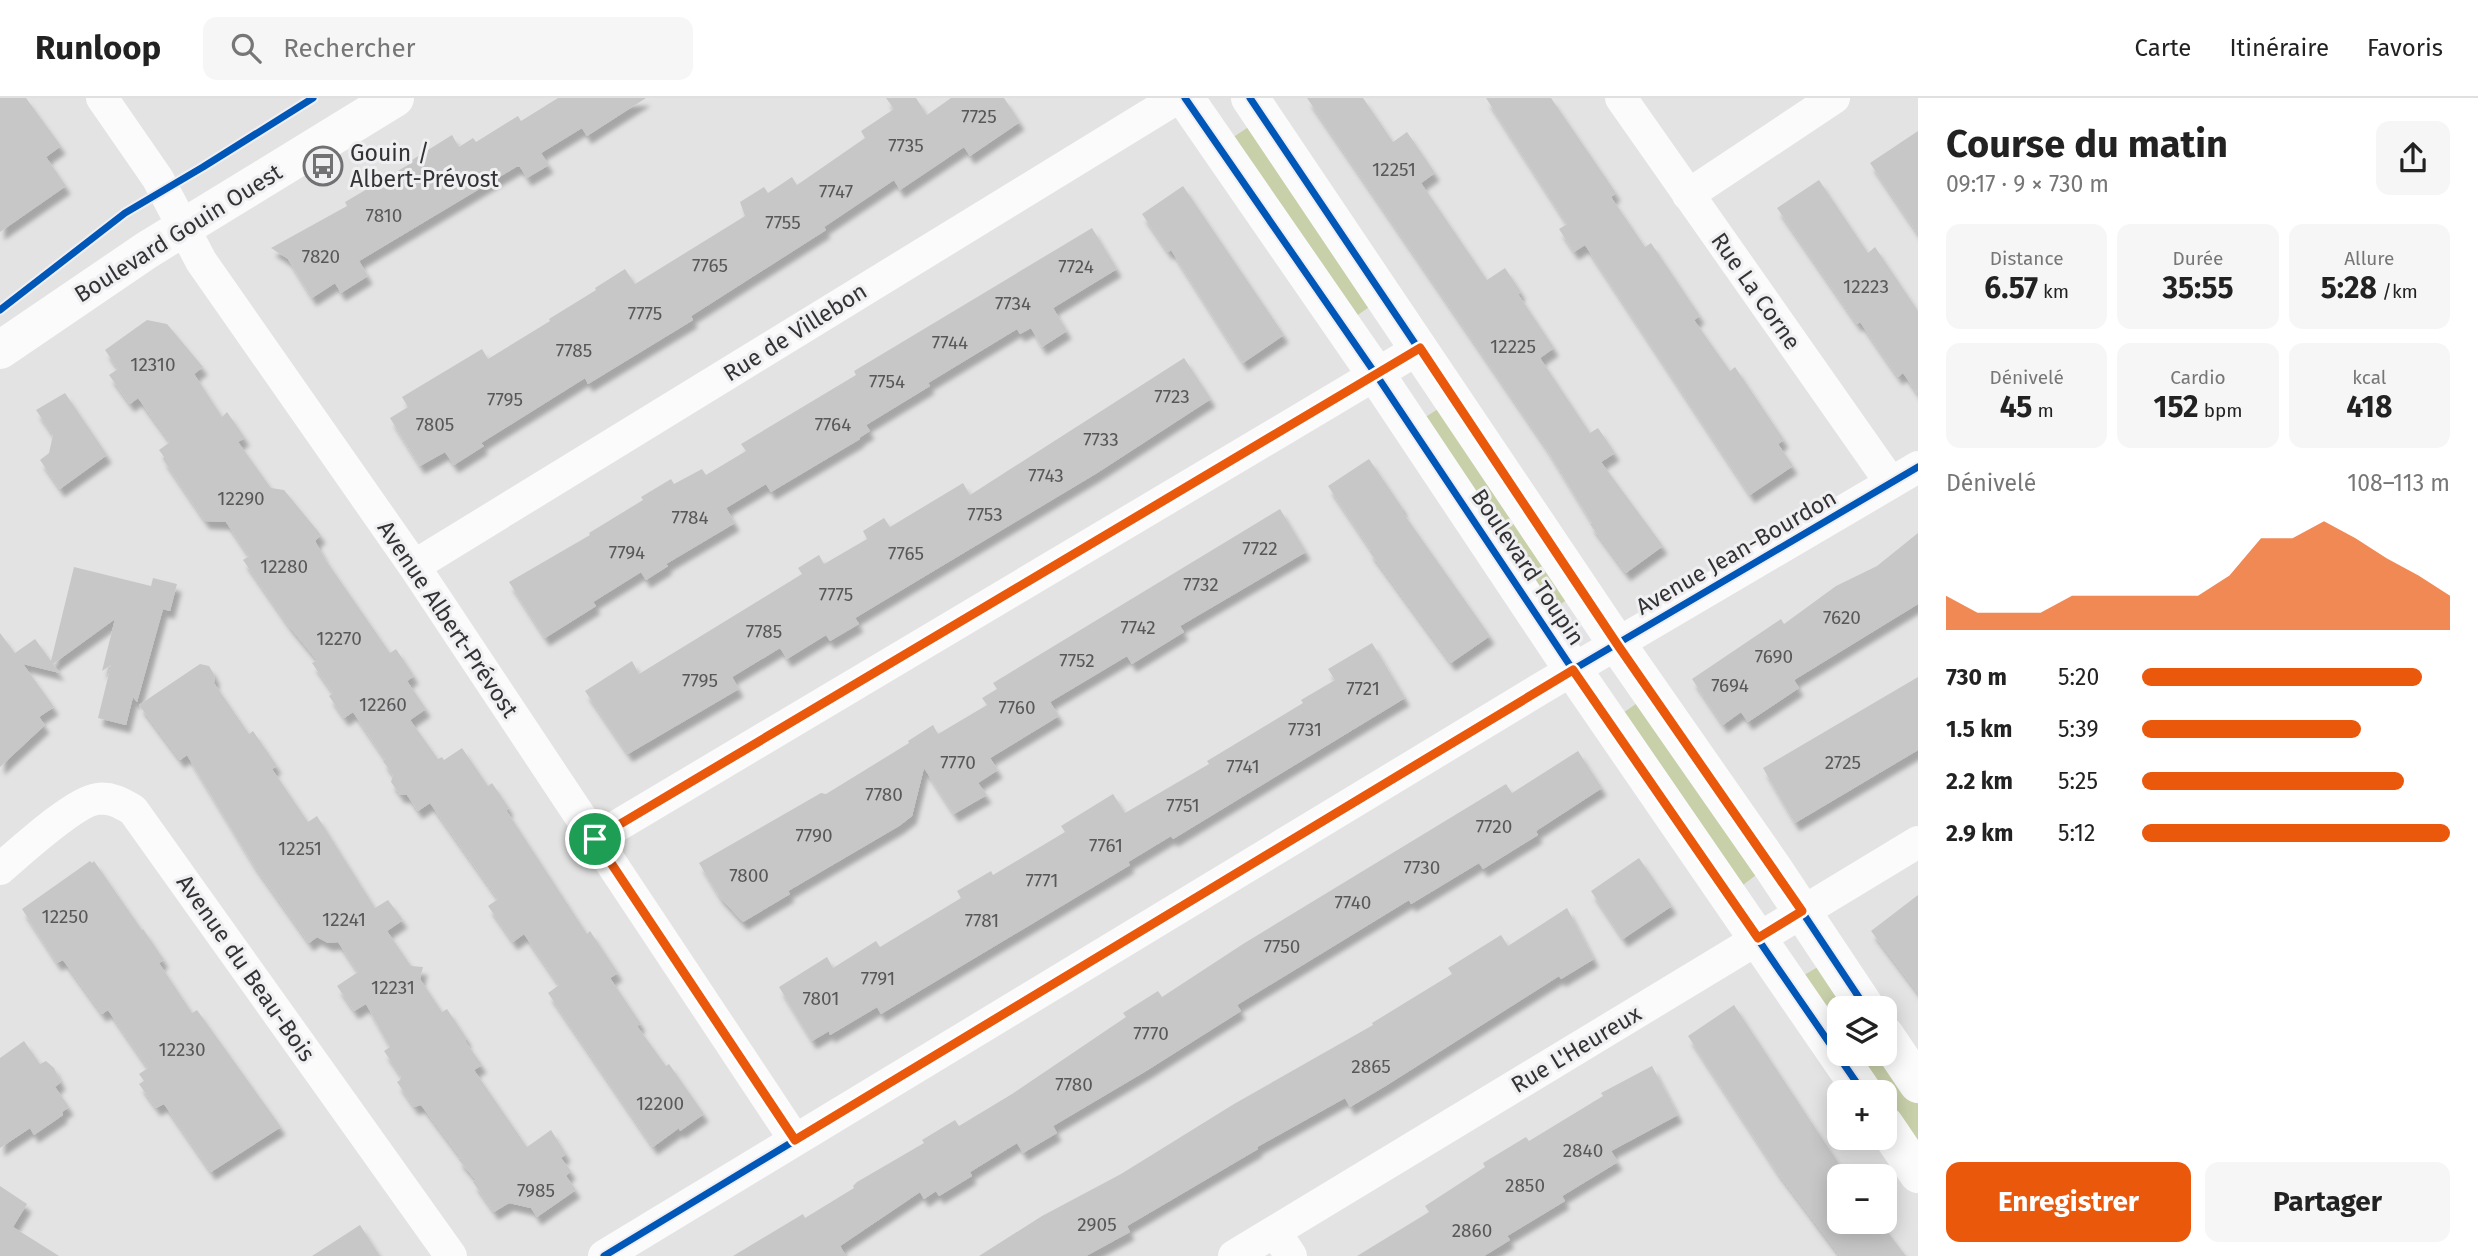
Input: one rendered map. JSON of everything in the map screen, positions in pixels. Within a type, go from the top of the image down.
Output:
[{"type":"street","name":"Avenue Albert-Prévost","points":[[102,98],[150,167],[201,261],[414,566],[795,1140]]},
{"type":"street","name":"Boulevard Gouin Ouest","points":[[0,350],[184,227],[395,98]]},
{"type":"street","name":"Rue de Villebon","points":[[414,566],[1177,98]]},
{"type":"street","name":"Boulevard Toupin","points":[[1185,98],[1855,1080]]},
{"type":"street","name":"Boulevard Toupin","points":[[1250,98],[1617,644],[1859,996]]},
{"type":"street","name":"Rue La Corne","points":[[1621,98],[1891,483]]},
{"type":"street","points":[[1688,195],[1834,98]]},
{"type":"street","points":[[595,839],[1420,348]]},
{"type":"street","name":"Avenue Jean-Bourdon","points":[[604,1256],[1573,670],[1918,467]]},
{"type":"street","name":"Avenue du Beau-Bois","points":[[0,869],[78,807],[96,799],[114,799],[132,810],[451,1256]]},
{"type":"street","name":"Rue L'Heureux","points":[[1234,1256],[1283,1244],[1758,938],[1918,842]]},
{"type":"street","points":[[1897,1053],[1918,1084]]},
{"type":"street","points":[[1897,1143],[1918,1174]]},
{"type":"green space","points":[[1253,124],[1375,303],[1352,319],[1229,140]]},
{"type":"green space","points":[[1444,405],[1572,596],[1550,612],[1421,420]]},
{"type":"green space","points":[[1643,699],[1760,872],[1739,888],[1620,715]]},
{"type":"green space","points":[[1823,964],[1845,996],[1827,996],[1827,1019],[1799,978]]},
{"type":"green space","points":[[1858,1066],[1892,1066],[1918,1104],[1918,1153],[1897,1122],[1897,1080],[1868,1080]]},
{"type":"building","points":[[0,98],[26,98],[61,146],[46,157],[66,186],[0,232]]},
{"type":"building","points":[[558,98],[646,98],[587,136],[582,128],[541,153],[549,165],[527,178],[520,167],[516,167],[359,261],[368,276],[341,293],[335,283],[312,298],[288,259],[271,248],[347,206],[345,202],[413,162],[412,160],[452,135],[459,147],[473,138],[476,142],[518,116],[521,121]]},
{"type":"building","points":[[886,98],[916,98],[927,115],[951,98],[1004,98],[1020,122],[970,156],[964,147],[900,190],[894,180],[824,227],[826,230],[691,316],[693,320],[588,384],[585,378],[481,443],[484,446],[454,465],[445,452],[420,466],[390,418],[408,407],[402,397],[482,349],[488,359],[550,321],[549,319],[625,269],[635,284],[745,216],[740,202],[764,187],[768,193],[792,177],[797,185],[865,138],[861,131],[894,109]]},
{"type":"building","points":[[1307,98],[1363,98],[1393,142],[1407,132],[1435,173],[1421,183],[1487,280],[1505,268],[1521,292],[1518,294],[1554,348],[1540,358],[1590,433],[1598,428],[1615,453],[1601,462],[1663,546],[1626,573],[1590,524],[1592,523],[1545,446]]},
{"type":"building","points":[[1486,98],[1551,98],[1616,193],[1611,197],[1645,247],[1651,243],[1700,316],[1694,320],[1730,371],[1735,367],[1784,440],[1778,444],[1793,466],[1750,495],[1585,245],[1574,252],[1559,229],[1567,224]]},
{"type":"building","points":[[1918,131],[1918,234],[1870,163]]},
{"type":"building","points":[[1819,180],[1868,253],[1875,247],[1918,311],[1918,394],[1903,373],[1898,377],[1860,322],[1857,324],[1777,208]]},
{"type":"building","points":[[1183,186],[1284,335],[1243,363],[1171,250],[1168,252],[1142,214]]},
{"type":"building","points":[[1092,228],[1117,269],[1053,308],[1067,331],[1042,347],[1031,328],[1020,334],[1017,329],[928,383],[930,386],[866,425],[870,431],[860,439],[771,492],[766,484],[726,508],[735,523],[666,564],[668,566],[646,580],[641,572],[593,602],[596,606],[545,638],[509,582],[590,535],[589,533],[643,500],[641,497],[671,479],[674,484],[702,469],[706,475],[746,451],[741,444],[856,375],[854,371]]},
{"type":"building","points":[[147,320],[167,324],[203,367],[194,374],[222,417],[227,412],[245,438],[238,442],[271,488],[284,490],[321,535],[315,541],[325,559],[390,653],[396,649],[414,676],[407,681],[426,709],[410,720],[438,759],[442,757],[444,760],[462,748],[488,786],[492,783],[509,808],[506,810],[587,934],[590,931],[618,973],[610,978],[641,1024],[637,1026],[666,1066],[669,1064],[704,1114],[680,1131],[679,1128],[653,1147],[548,993],[559,985],[524,934],[513,942],[488,906],[498,899],[430,803],[418,811],[407,795],[400,795],[391,782],[393,775],[383,761],[385,759],[353,712],[344,718],[329,696],[333,693],[312,663],[317,660],[288,625],[243,560],[249,556],[226,522],[205,521],[163,459],[159,450],[170,442],[138,398],[130,404],[109,375],[118,369],[105,350]]},
{"type":"building","points":[[1184,358],[1211,399],[1097,473],[855,618],[859,624],[830,641],[826,635],[787,659],[780,648],[732,677],[739,689],[628,754],[585,691],[632,661],[639,674],[802,574],[798,568],[819,555],[824,564],[867,539],[863,531],[884,518],[890,527],[963,483],[970,495]]},
{"type":"building","points":[[65,393],[107,455],[60,489],[40,460],[49,453],[53,435],[36,410]]},
{"type":"building","points":[[1369,459],[1403,509],[1401,510],[1490,636],[1451,663],[1369,551],[1371,550],[1328,486]]},
{"type":"building","points":[[1280,509],[1306,552],[1180,626],[1184,632],[1132,664],[1127,656],[1050,702],[1059,716],[990,758],[998,770],[978,783],[987,795],[954,814],[924,768],[912,816],[899,826],[788,891],[790,894],[743,922],[719,896],[699,863],[821,793],[826,794],[909,743],[908,741],[933,725],[938,734],[987,705],[982,698],[997,689],[993,683]]},
{"type":"building","points":[[1918,533],[1918,604],[1794,680],[1799,688],[1748,722],[1741,712],[1723,725],[1692,679],[1781,619],[1784,624],[1836,586],[1877,566]]},
{"type":"building","points":[[74,567],[151,586],[153,578],[177,584],[170,611],[163,609],[137,702],[133,697],[126,725],[98,718],[111,665],[102,671],[115,619],[53,664],[60,673],[23,664],[54,707],[39,717],[45,725],[0,767],[0,633],[15,653],[35,639],[51,661]]},
{"type":"building","points":[[1372,643],[1405,698],[1173,839],[1171,836],[1128,862],[1130,865],[881,1014],[877,1007],[830,1035],[829,1031],[812,1041],[779,987],[827,957],[833,968],[876,941],[880,947],[961,898],[957,891],[991,871],[993,875],[1065,832],[1061,826],[1113,794],[1125,813],[1209,764],[1207,761],[1303,703],[1301,700],[1335,680],[1328,669]]},
{"type":"building","points":[[200,664],[209,666],[215,676],[214,683],[249,734],[253,731],[277,766],[272,769],[308,822],[317,816],[375,908],[388,900],[403,920],[387,931],[411,966],[423,967],[420,979],[442,1012],[447,1009],[467,1039],[465,1041],[482,1065],[474,1070],[527,1147],[551,1130],[566,1154],[561,1158],[571,1171],[566,1176],[576,1190],[537,1217],[531,1208],[509,1203],[494,1212],[473,1182],[476,1180],[458,1159],[461,1158],[421,1105],[414,1107],[397,1082],[401,1076],[384,1051],[390,1047],[366,1004],[354,1011],[337,986],[358,972],[338,942],[328,943],[317,937],[309,943],[253,864],[187,755],[180,760],[139,705]]},
{"type":"building","points":[[1918,677],[1918,750],[1795,823],[1763,768]]},
{"type":"building","points":[[1578,751],[1602,788],[1536,831],[1538,835],[1483,869],[1479,863],[1411,904],[1409,900],[1237,1005],[1241,1011],[1053,1126],[1057,1133],[1023,1153],[1017,1143],[970,1172],[972,1176],[939,1196],[936,1191],[924,1199],[920,1192],[840,1246],[846,1256],[733,1256],[803,1214],[805,1218],[854,1188],[857,1182],[924,1143],[922,1140],[955,1120],[959,1126],[1012,1094],[1126,1017],[1123,1013],[1158,991],[1162,997],[1243,944],[1506,784],[1512,793]]},
{"type":"building","points":[[1639,858],[1672,906],[1623,939],[1591,891]]},
{"type":"building","points":[[90,861],[94,861],[164,960],[159,963],[192,1013],[197,1010],[281,1127],[211,1172],[164,1104],[156,1108],[139,1084],[144,1081],[139,1074],[148,1068],[108,1010],[102,1014],[63,960],[57,963],[22,909]]},
{"type":"building","points":[[1918,895],[1918,993],[1871,931]]},
{"type":"building","points":[[1567,908],[1594,959],[1561,979],[1559,976],[1350,1107],[1345,1098],[1257,1147],[1258,1149],[1127,1226],[1130,1232],[1086,1256],[979,1256],[1042,1216],[1121,1174],[1234,1104],[1373,1025],[1372,1023],[1452,974],[1448,968],[1501,935],[1508,946]]},
{"type":"building","points":[[1734,1005],[1827,1146],[1827,1150],[1839,1164],[1827,1164],[1827,1234],[1889,1234],[1906,1256],[1840,1256],[1777,1172],[1688,1036]]},
{"type":"building","points":[[24,1041],[40,1064],[46,1061],[54,1068],[61,1082],[55,1087],[69,1107],[62,1112],[63,1115],[34,1135],[30,1128],[0,1148],[0,1058]]},
{"type":"building","points":[[1652,1066],[1678,1115],[1611,1151],[1618,1162],[1562,1196],[1565,1201],[1507,1236],[1510,1240],[1484,1256],[1357,1256],[1429,1212],[1425,1206],[1485,1167],[1483,1163],[1526,1137],[1529,1141],[1603,1096],[1601,1093]]},
{"type":"building","points":[[0,1186],[27,1204],[13,1227],[59,1256],[0,1256]]},
{"type":"building","points":[[360,1225],[380,1256],[312,1256]]},
{"type":"cycle path","points":[[0,310],[125,213],[313,98]]},
{"type":"cycle path","points":[[1185,98],[1855,1080]]},
{"type":"cycle path","points":[[1250,98],[1617,644],[1773,868],[1858,996]]},
{"type":"cycle path","points":[[604,1256],[1540,689],[1918,467]]},
{"type":"place","name":"Gouin / Albert-Prévost","points":[[323,166]]},
{"type":"route","points":[[1420,348],[1617,644],[1802,911],[1758,938],[1573,670],[795,1140],[595,839],[1420,348]]}]
